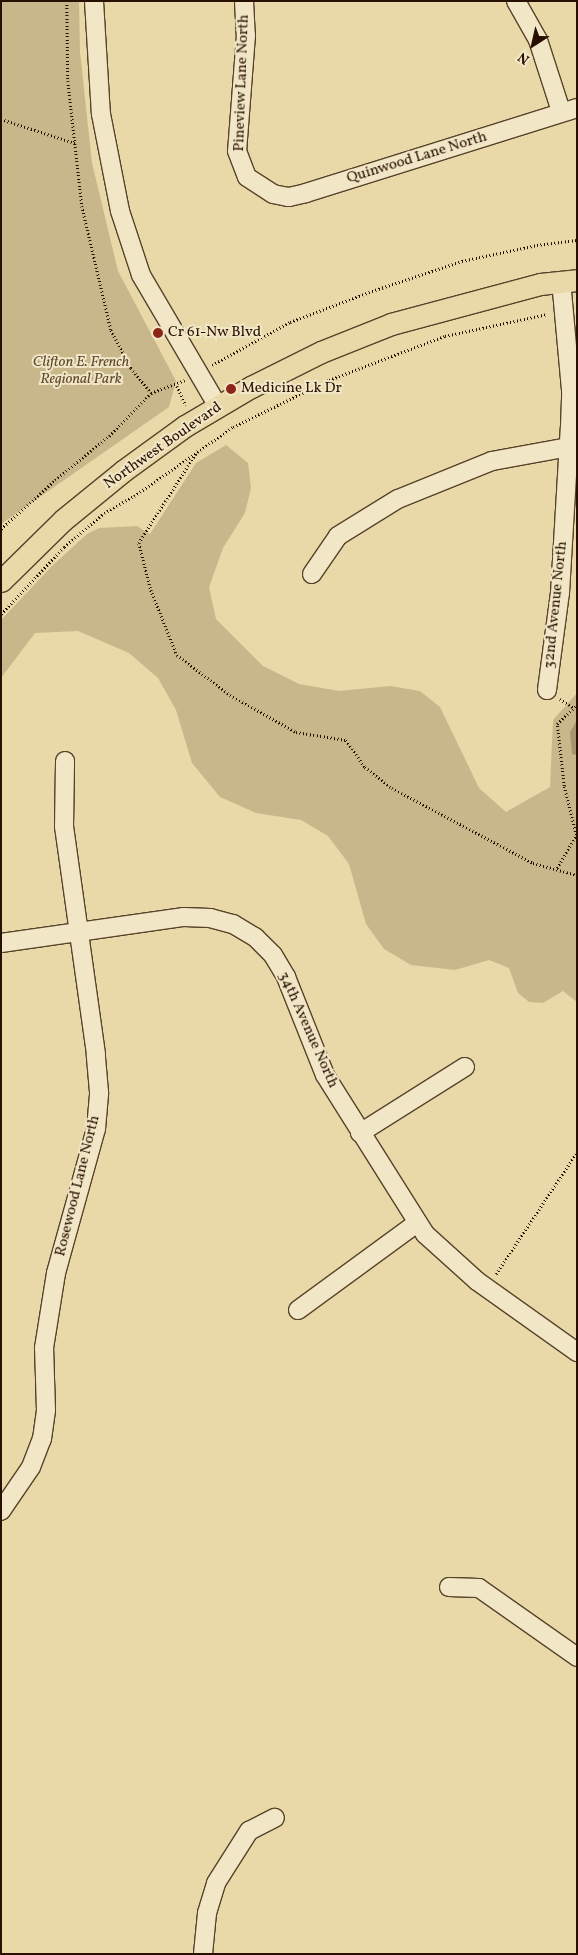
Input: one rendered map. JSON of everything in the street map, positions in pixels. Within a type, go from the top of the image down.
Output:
[{"type":"main road","name":"Northwest Boulevard","points":[[1,581],[63,520],[123,471],[218,406],[321,352],[391,324],[475,300],[569,280]]},
{"type":"street","points":[[94,1],[101,114],[120,211],[141,275],[218,406]]},
{"type":"street","name":"Pineview Lane North","points":[[244,1],[246,44],[237,151],[247,177],[258,188]]},
{"type":"street","points":[[516,1],[538,40],[569,110]]},
{"type":"street","name":"Quinwood Lane North","points":[[258,188],[289,197],[306,193],[569,110]]},
{"type":"street","name":"32nd Avenue North","points":[[547,690],[568,593],[571,390],[565,312],[569,280]]},
{"type":"street","points":[[312,574],[338,536],[398,499],[492,461],[569,447]]},
{"type":"street","name":"Rosewood Lane North","points":[[1,1511],[32,1467],[42,1439],[46,1410],[44,1348],[56,1273],[96,1129],[99,1092],[97,1063],[64,827],[66,761]]},
{"type":"street","name":"34th Avenue North","points":[[1,943],[184,917],[210,918],[233,924],[255,937],[273,955],[286,977],[325,1075],[416,1223],[448,1259],[577,1352]]},
{"type":"street","points":[[360,1133],[465,1068]]},
{"type":"street","points":[[298,1310],[416,1223]]},
{"type":"street","points":[[449,1587],[479,1588],[577,1657]]},
{"type":"street","points":[[203,1954],[207,1913],[216,1884],[249,1831],[274,1818]]},
{"type":"path","points":[[67,1],[68,81],[82,206],[111,330],[131,368],[151,393]]},
{"type":"path","points":[[1,119],[75,143]]},
{"type":"path","points":[[213,364],[290,322],[372,291],[462,261],[577,240]]},
{"type":"path","points":[[1,614],[59,552],[104,513],[233,428],[329,380],[446,336],[565,312]]},
{"type":"path","points":[[1,529],[49,485],[109,436],[151,393],[177,386]]},
{"type":"path","points":[[198,452],[139,543],[151,590],[177,655],[230,695],[296,732],[346,740],[365,766],[392,788],[533,863],[577,875]]},
{"type":"path","points":[[556,868],[576,835],[564,786],[557,724],[577,705]]},
{"type":"path","points":[[487,1288],[577,1152]]},
{"type":"green space","name":"Clifton E. French Regional Park","points":[[1,1],[79,1],[80,52],[92,163],[118,271],[176,381],[169,407],[1,524]]},
{"type":"green space","points":[[226,445],[248,463],[251,488],[245,513],[223,548],[209,587],[216,619],[263,666],[299,684],[339,691],[390,686],[420,691],[440,707],[479,788],[506,812],[550,787],[553,720],[577,693],[577,1002],[563,991],[543,1003],[529,1002],[518,993],[509,968],[489,960],[455,970],[411,965],[384,949],[366,924],[349,864],[328,836],[301,820],[256,813],[220,797],[192,763],[176,710],[158,678],[129,653],[78,631],[35,633],[1,678],[1,620],[52,566],[87,534],[99,528],[137,526],[150,534],[196,463]]},
{"type":"shaded area","points":[[577,720],[577,755],[572,754],[570,732]]},
{"type":"place","name":"Cr 61-Nw Blvd","points":[[158,333]]},
{"type":"place","name":"Medicine Lk Dr","points":[[231,389]]}]
